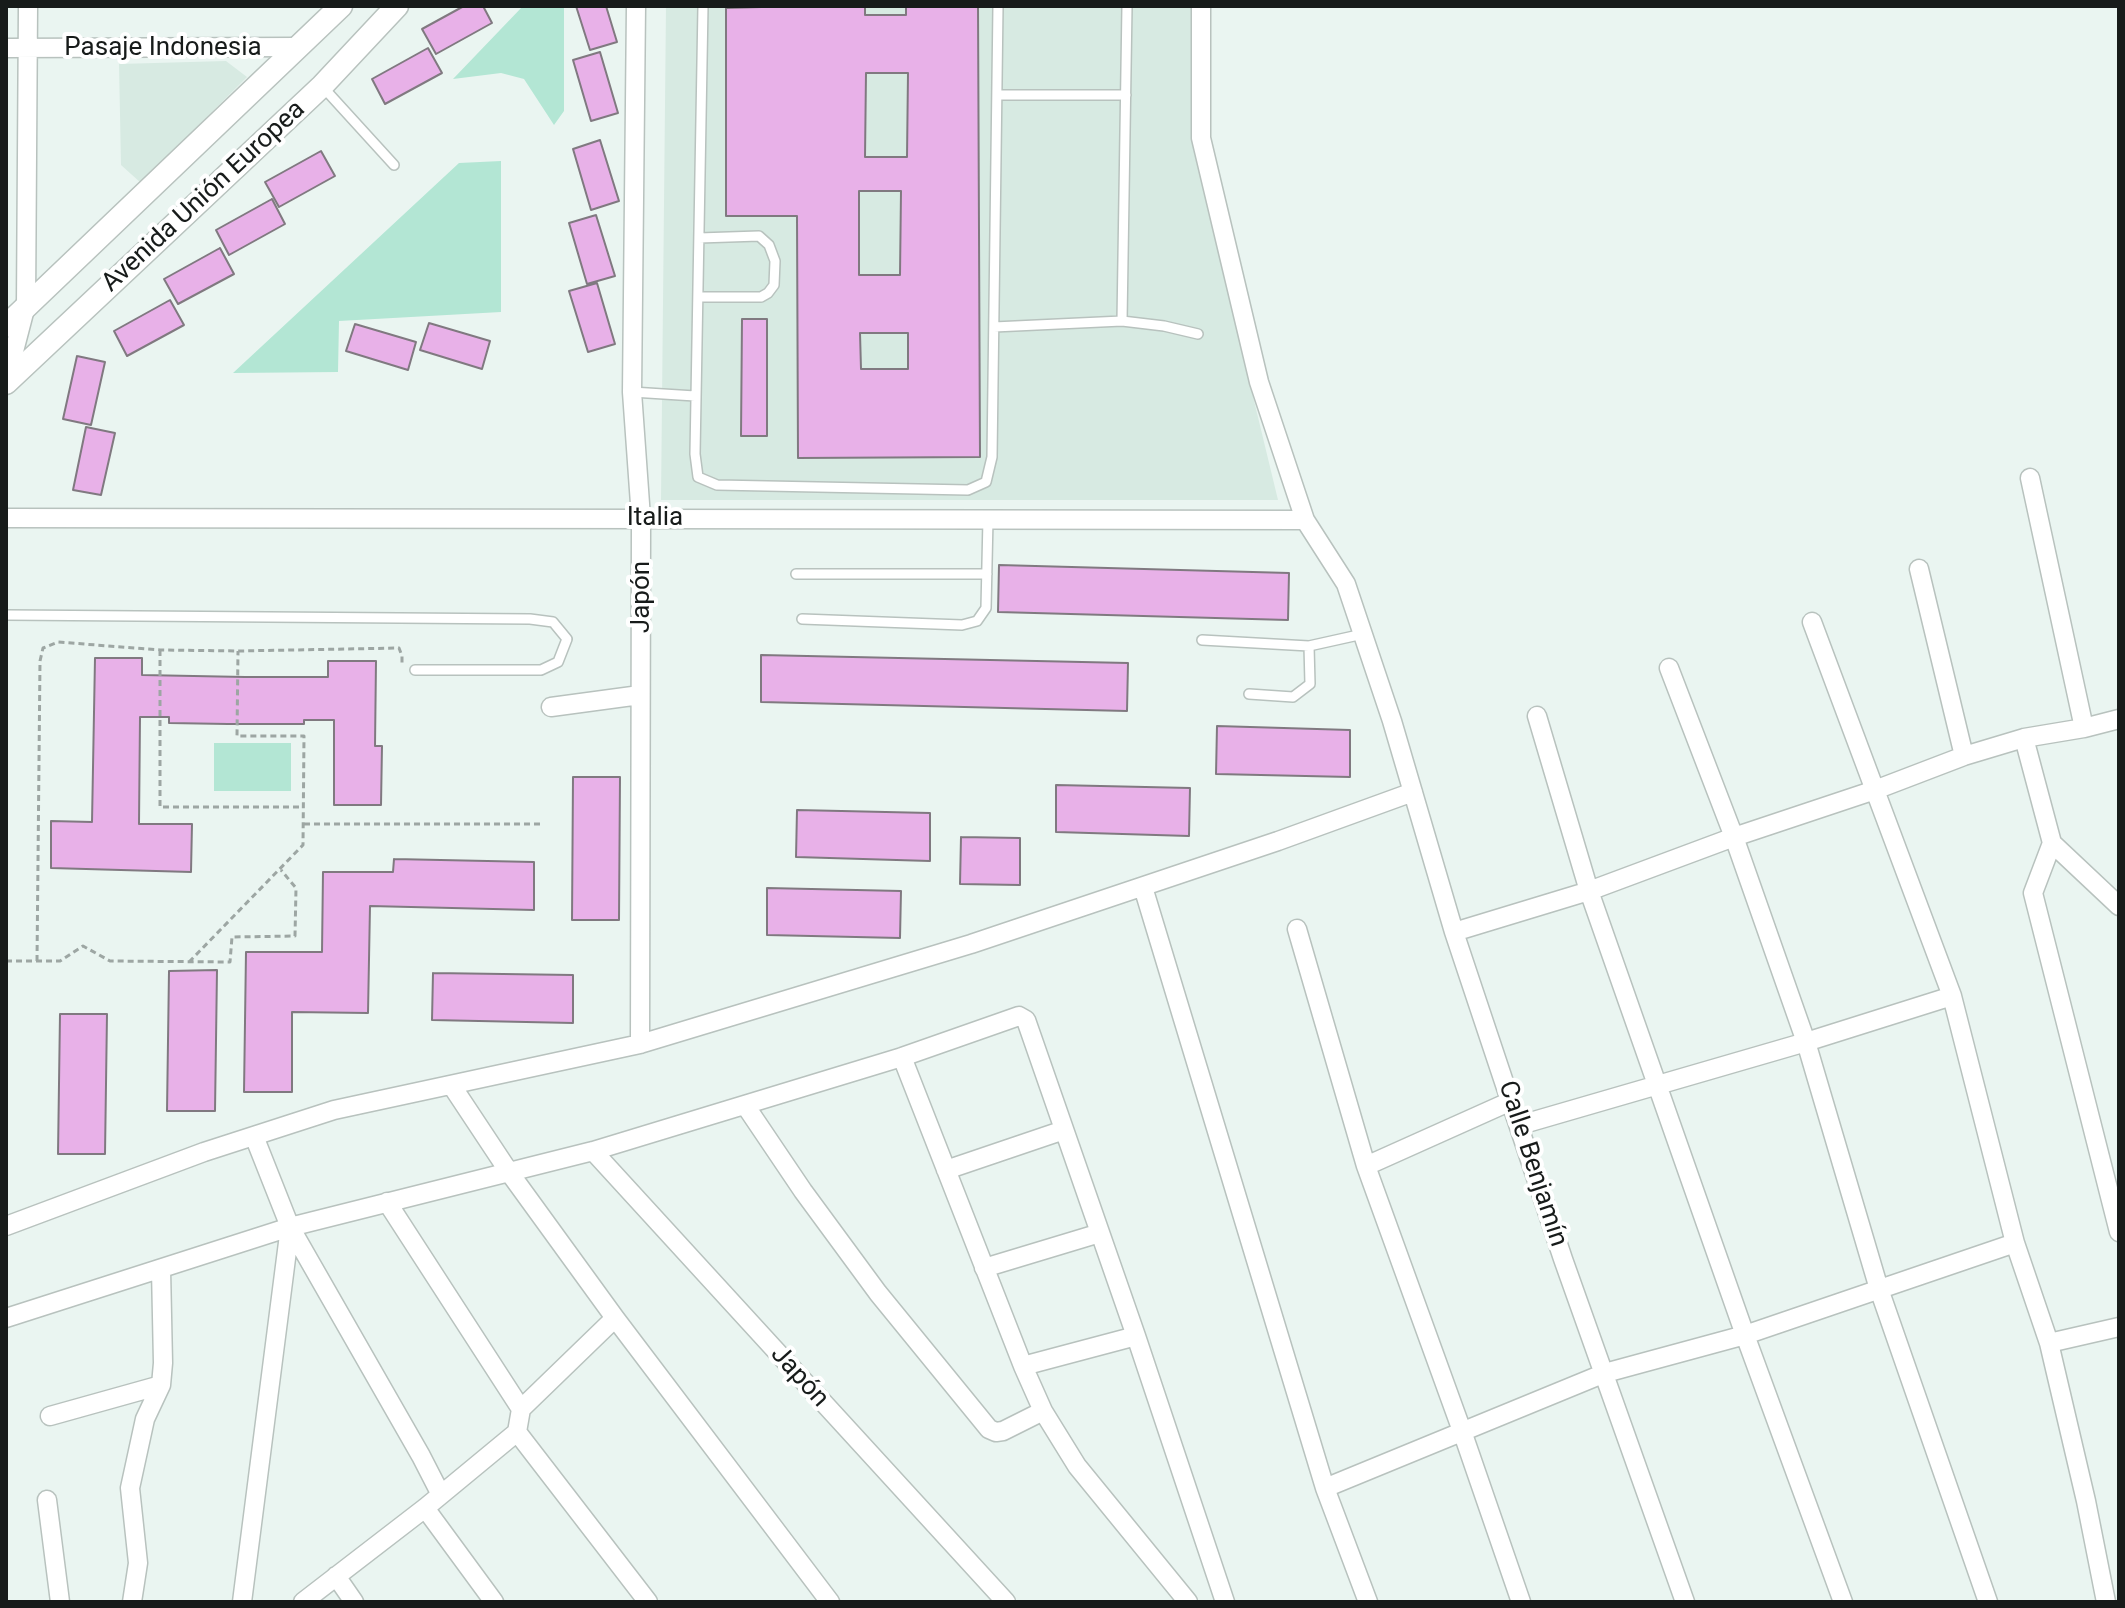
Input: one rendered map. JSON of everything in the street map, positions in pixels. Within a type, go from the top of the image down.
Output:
[{"type":"street","points":[[6,382],[26,305],[28,6]]},
{"type":"street","name":"Avenida Unión Europea","points":[[6,326],[341,6]]},
{"type":"street","name":"Avenida Unión Europea","points":[[6,382],[322,86],[397,6]]},
{"type":"street","name":"Japón","points":[[636,6],[632,392],[641,518],[640,1044]]},
{"type":"street","name":"Calle Benjamín","points":[[1201,6],[1201,138],[1259,382],[1305,520],[1346,584],[1392,721],[1454,932],[1563,1259],[1685,1602]]},
{"type":"street","name":"Pasaje Indonesia","points":[[6,48],[299,47]]},
{"type":"street","points":[[2030,478],[2084,728]]},
{"type":"street","name":"Italia","points":[[6,518],[1305,520]]},
{"type":"street","points":[[1919,569],[1964,756]]},
{"type":"street","points":[[1812,622],[1952,996],[2015,1243],[2049,1343],[2106,1602]]},
{"type":"street","points":[[1669,668],[1734,837],[1806,1042],[1879,1289],[1988,1602]]},
{"type":"street","points":[[551,707],[640,695]]},
{"type":"street","points":[[1537,716],[1589,891],[1745,1335],[1843,1602]]},
{"type":"street","points":[[1454,932],[1589,891],[1964,756],[2024,738],[2119,719]]},
{"type":"street","points":[[2024,738],[2052,843],[2119,906]]},
{"type":"street","points":[[6,1226],[204,1152],[334,1110],[640,1044],[971,944],[1278,841],[1413,792]]},
{"type":"street","points":[[2052,843],[2033,893],[2119,1232]]},
{"type":"street","points":[[1143,887],[1325,1488],[1368,1602]]},
{"type":"street","points":[[1297,929],[1366,1166],[1521,1602]]},
{"type":"street","points":[[1520,1125],[1952,996]]},
{"type":"street","points":[[6,1302],[15,1314],[290,1227],[593,1151],[902,1057],[1019,1016],[1024,1017],[1225,1602]]},
{"type":"street","points":[[902,1057],[1043,1411],[1077,1466],[1188,1602]]},
{"type":"street","points":[[452,1086],[509,1172],[615,1318],[830,1602]]},
{"type":"street","points":[[1366,1166],[1511,1101]]},
{"type":"street","points":[[745,1105],[869,1280],[989,1429],[996,1432],[1007,1430],[1043,1411]]},
{"type":"street","points":[[946,1170],[1064,1130]]},
{"type":"street","points":[[254,1136],[290,1227],[440,1493]]},
{"type":"street","name":"Japón","points":[[593,1151],[1006,1602]]},
{"type":"street","points":[[387,1202],[521,1409]]},
{"type":"street","points":[[242,1602],[290,1227]]},
{"type":"street","points":[[984,1268],[1100,1233]]},
{"type":"street","points":[[1325,1488],[1605,1373],[1745,1335],[2015,1243]]},
{"type":"street","points":[[132,1602],[138,1563],[130,1488],[145,1419],[161,1385],[161,1269]]},
{"type":"street","points":[[303,1602],[517,1432],[521,1409],[615,1318]]},
{"type":"street","points":[[2049,1343],[2119,1327]]},
{"type":"street","points":[[1023,1366],[1136,1336]]},
{"type":"street","points":[[50,1416],[161,1385]]},
{"type":"street","points":[[517,1432],[648,1602]]},
{"type":"street","points":[[47,1500],[60,1602]]},
{"type":"street","points":[[425,1508],[494,1602]]},
{"type":"street","points":[[336,1576],[354,1602]]},
{"type":"lane","points":[[703,6],[695,396],[698,477],[717,485],[968,490],[986,482],[992,457],[998,6]]},
{"type":"lane","points":[[1122,321],[1127,6]]},
{"type":"lane","points":[[322,86],[394,165]]},
{"type":"lane","points":[[997,95],[1126,95]]},
{"type":"lane","points":[[698,297],[761,297],[774,285],[775,261],[769,245],[759,236],[699,238]]},
{"type":"lane","points":[[994,327],[1122,321],[1198,334]]},
{"type":"lane","points":[[632,392],[695,396]]},
{"type":"lane","points":[[802,619],[962,625],[977,621],[986,608],[988,519]]},
{"type":"lane","points":[[796,574],[987,574]]},
{"type":"lane","points":[[6,615],[530,619],[553,622],[567,639],[558,662],[541,670],[415,670]]},
{"type":"lane","points":[[1202,640],[1309,646],[1363,634]]},
{"type":"lane","points":[[1249,694],[1293,697],[1310,684],[1309,646]]},
{"type":"path","points":[[37,961],[40,661],[43,648],[58,642],[160,650],[399,648],[402,665],[405,669],[415,670]]},
{"type":"path","points":[[160,650],[160,807],[304,807]]},
{"type":"path","points":[[189,962],[303,845],[304,736],[237,736],[238,651]]},
{"type":"path","points":[[304,824],[543,824]]},
{"type":"path","points":[[6,961],[60,961],[83,946],[110,961],[230,962],[232,937],[295,936],[296,888],[281,870]]},
{"type":"shaded area","points":[[666,6],[1191,6],[1193,148],[1278,500],[661,500]]},
{"type":"shaded area","points":[[226,61],[247,77],[141,183],[121,165],[119,64]]},
{"type":"green space","points":[[523,6],[564,6],[564,111],[554,125],[524,79],[501,73],[453,79]]},
{"type":"green space","points":[[501,161],[501,312],[339,321],[338,372],[233,373],[459,163]]},
{"type":"green space","points":[[214,743],[291,743],[291,791],[214,791]]},
{"type":"building","points":[[464,6],[483,6],[492,23],[436,54],[422,29]]},
{"type":"building","points":[[576,6],[606,6],[617,42],[590,50]]},
{"type":"building","points":[[865,6],[865,15],[906,15],[906,6],[978,6],[980,457],[798,458],[797,216],[726,216],[726,8]],"holes":[[[866,73],[908,73],[907,157],[865,157]],[[859,191],[901,191],[900,275],[859,275]],[[860,333],[908,333],[908,369],[861,369]]]},
{"type":"building","points":[[428,48],[442,73],[385,104],[372,79]]},
{"type":"building","points":[[600,52],[618,113],[591,121],[573,60]]},
{"type":"building","points":[[600,140],[619,201],[591,210],[573,149]]},
{"type":"building","points":[[321,151],[335,176],[279,207],[265,182]]},
{"type":"building","points":[[272,199],[285,224],[229,255],[216,230]]},
{"type":"building","points":[[596,215],[615,276],[587,284],[569,223]]},
{"type":"building","points":[[220,248],[234,274],[178,304],[164,279]]},
{"type":"building","points":[[597,283],[615,344],[588,352],[569,291]]},
{"type":"building","points":[[170,300],[184,325],[127,356],[114,331]]},
{"type":"building","points":[[742,319],[767,319],[767,436],[741,436]]},
{"type":"building","points":[[429,323],[490,341],[482,369],[420,350]]},
{"type":"building","points":[[355,324],[416,342],[408,370],[346,351]]},
{"type":"building","points":[[77,356],[105,362],[91,425],[63,419]]},
{"type":"building","points":[[86,427],[115,433],[101,495],[73,490]]},
{"type":"building","points":[[999,565],[1289,573],[1288,620],[998,612]]},
{"type":"building","points":[[761,655],[1128,663],[1127,711],[761,702]]},
{"type":"building","points":[[95,658],[142,658],[142,675],[245,677],[328,677],[328,661],[376,661],[375,746],[382,746],[381,805],[334,805],[334,720],[304,720],[304,724],[228,724],[169,723],[169,717],[140,717],[139,824],[192,824],[191,872],[51,868],[51,821],[92,822]]},
{"type":"building","points":[[1217,726],[1350,730],[1350,777],[1216,774]]},
{"type":"building","points":[[573,777],[620,777],[619,920],[572,920]]},
{"type":"building","points":[[1056,785],[1190,788],[1189,836],[1056,832]]},
{"type":"building","points":[[797,810],[930,813],[930,861],[796,857]]},
{"type":"building","points":[[961,837],[1020,838],[1020,885],[960,884]]},
{"type":"building","points":[[394,859],[534,862],[534,910],[370,906],[368,1013],[292,1012],[292,1092],[244,1092],[246,952],[322,952],[323,872],[393,872]]},
{"type":"building","points":[[767,888],[901,891],[900,938],[767,935]]},
{"type":"building","points":[[217,970],[215,1111],[167,1111],[169,971]]},
{"type":"building","points":[[433,973],[573,975],[573,1023],[432,1020]]},
{"type":"building","points":[[60,1014],[107,1014],[105,1154],[58,1154]]}]
